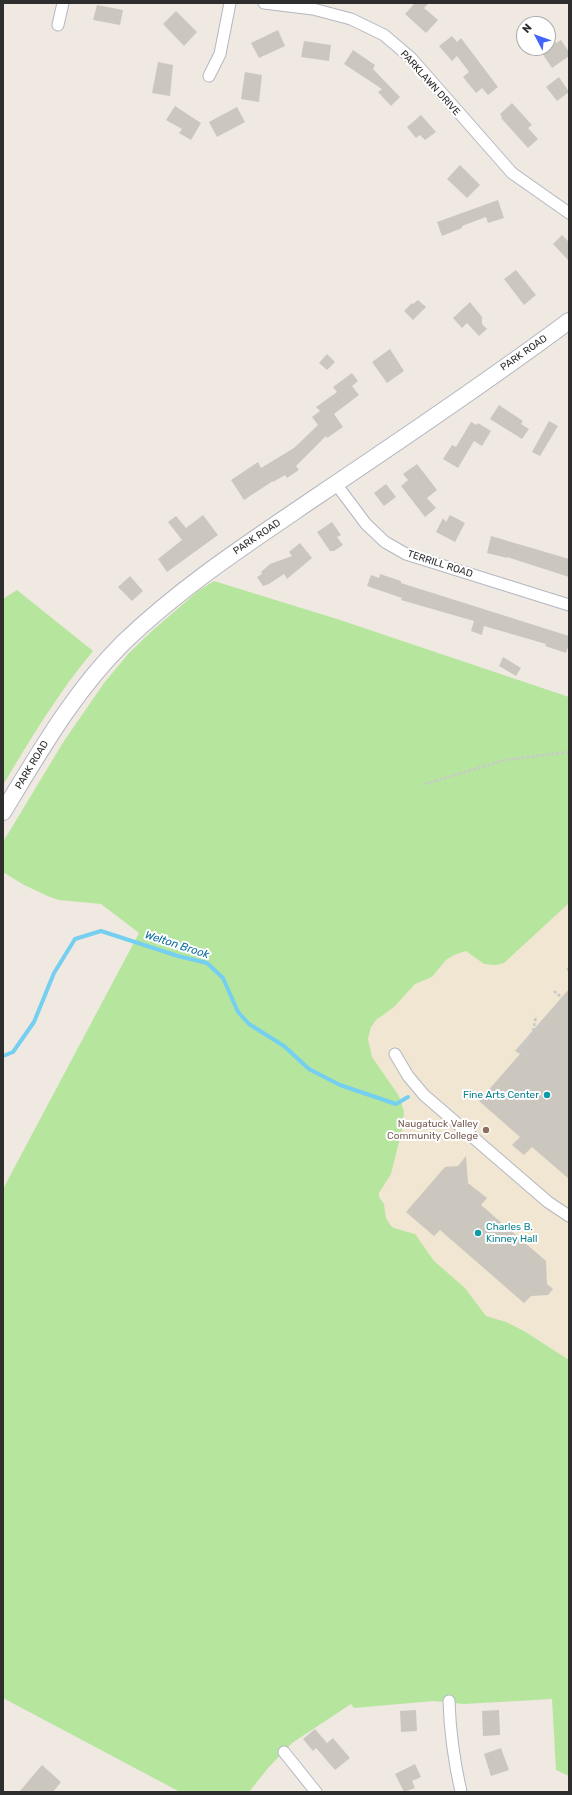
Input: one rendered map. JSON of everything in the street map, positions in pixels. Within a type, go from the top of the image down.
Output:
[{"type":"main road","name":"PARK ROAD","points":[[3,812],[47,740],[76,698],[101,666],[124,642],[165,605],[214,566],[336,484],[569,321]]},
{"type":"street","points":[[58,25],[63,3]]},
{"type":"street","points":[[209,76],[220,54],[230,3]]},
{"type":"street","name":"PARKLAWN DRIVE","points":[[264,3],[321,11],[351,19],[384,35],[411,58],[512,174],[569,214]]},
{"type":"street","name":"TERRILL ROAD","points":[[336,484],[366,524],[385,542],[406,554],[569,605]]},
{"type":"street","points":[[395,1054],[408,1076],[424,1095],[548,1202],[569,1216]]},
{"type":"street","points":[[449,1701],[450,1736],[454,1763],[461,1792]]},
{"type":"street","points":[[284,1752],[316,1792]]},
{"type":"path","points":[[425,784],[504,760],[569,752]]},
{"type":"path","points":[[554,991],[569,1004]]},
{"type":"path","points":[[554,1008],[563,1017]]},
{"type":"path","points":[[532,1034],[536,1016]]},
{"type":"path","points":[[531,1058],[519,1049],[541,1024],[543,1026]]},
{"type":"shaded area","name":"Naugatuck Valley Community College","points":[[569,903],[569,1360],[524,1331],[506,1322],[486,1316],[465,1288],[434,1261],[411,1232],[394,1228],[388,1222],[379,1193],[391,1174],[404,1117],[399,1096],[372,1057],[368,1035],[376,1020],[397,1004],[415,984],[432,977],[446,960],[454,955],[466,951],[484,964],[496,965],[504,963]]},
{"type":"green space","points":[[214,581],[337,619],[569,697],[569,903],[504,963],[496,965],[484,964],[466,951],[454,955],[446,960],[432,977],[415,984],[394,1007],[376,1020],[371,1027],[368,1039],[372,1057],[399,1096],[404,1112],[403,1126],[391,1174],[379,1193],[379,1197],[384,1204],[386,1218],[391,1226],[415,1234],[434,1261],[465,1288],[486,1316],[506,1322],[524,1331],[569,1360],[569,1776],[556,1770],[552,1699],[464,1704],[434,1701],[354,1708],[351,1704],[292,1743],[268,1768],[249,1792],[180,1792],[3,1698],[3,1189],[139,933],[101,904],[59,900],[24,885],[3,872],[3,842],[64,741],[104,683],[129,653],[152,631],[198,591]]},
{"type":"green space","points":[[17,590],[93,651],[57,699],[3,785],[3,599]]},
{"type":"building","points":[[415,3],[429,3],[424,8],[438,20],[426,33],[405,14]]},
{"type":"building","points":[[97,5],[123,10],[120,25],[93,20]]},
{"type":"building","points":[[176,11],[197,32],[184,46],[163,24]]},
{"type":"building","points":[[278,30],[285,46],[259,58],[251,43]]},
{"type":"building","points":[[452,36],[457,42],[461,38],[498,87],[488,95],[482,88],[476,93],[463,77],[469,72],[457,56],[452,61],[439,46]]},
{"type":"building","points":[[561,40],[569,52],[569,56],[552,68],[544,56],[556,56],[556,43]]},
{"type":"building","points":[[304,41],[331,45],[329,61],[301,57]]},
{"type":"building","points":[[353,50],[375,65],[373,69],[400,97],[391,106],[378,92],[382,89],[344,64]]},
{"type":"building","points":[[158,62],[173,65],[170,96],[152,93]]},
{"type":"building","points":[[245,72],[262,75],[259,102],[241,99]]},
{"type":"building","points":[[559,77],[569,92],[557,101],[546,87]]},
{"type":"building","points":[[512,103],[532,125],[528,128],[538,139],[528,148],[501,118],[502,117],[500,114]]},
{"type":"building","points":[[175,106],[201,123],[191,140],[179,133],[182,129],[166,120]]},
{"type":"building","points":[[237,107],[245,122],[217,137],[209,122]]},
{"type":"building","points":[[421,115],[436,132],[425,140],[420,135],[416,138],[407,127]]},
{"type":"building","points":[[460,165],[480,185],[467,198],[447,179]]},
{"type":"building","points":[[498,200],[504,218],[488,223],[486,217],[462,226],[462,228],[442,236],[437,222]]},
{"type":"building","points":[[562,235],[569,242],[569,261],[553,244]]},
{"type":"building","points":[[516,270],[536,295],[524,305],[504,279]]},
{"type":"building","points":[[418,300],[426,307],[413,320],[404,311],[412,303],[413,304]]},
{"type":"building","points":[[470,302],[482,317],[482,324],[487,329],[479,336],[467,323],[462,328],[453,318]]},
{"type":"building","points":[[390,349],[404,371],[387,383],[372,362]]},
{"type":"building","points":[[327,354],[335,362],[327,370],[319,363]]},
{"type":"building","points":[[352,373],[358,381],[352,386],[359,395],[334,414],[343,427],[327,438],[326,436],[296,466],[299,470],[287,478],[285,475],[273,481],[244,500],[231,480],[258,462],[261,468],[294,448],[318,425],[312,417],[320,411],[316,407],[337,392],[333,387]]},
{"type":"building","points":[[499,405],[523,421],[521,424],[529,429],[522,439],[490,419]]},
{"type":"building","points":[[549,421],[558,426],[540,456],[532,452]]},
{"type":"building","points":[[471,422],[477,425],[478,423],[491,431],[482,446],[474,441],[458,468],[443,459],[452,445],[456,447]]},
{"type":"building","points":[[417,464],[437,490],[427,498],[436,508],[425,517],[401,486],[408,480],[403,474]]},
{"type":"building","points":[[386,484],[396,497],[384,506],[374,493]]},
{"type":"building","points":[[203,515],[218,535],[167,572],[158,559],[182,540],[168,522],[176,516],[186,528]]},
{"type":"building","points":[[450,515],[465,523],[455,542],[436,532],[443,518],[446,522]]},
{"type":"building","points":[[332,522],[341,535],[337,537],[343,545],[334,551],[330,551],[317,532]]},
{"type":"building","points":[[491,536],[569,559],[569,577],[507,557],[487,553]]},
{"type":"building","points":[[300,543],[312,558],[287,579],[284,574],[269,584],[263,586],[257,577],[262,574],[261,572],[270,564],[292,556],[289,552]]},
{"type":"building","points":[[380,574],[401,581],[401,583],[569,636],[569,644],[566,653],[545,646],[546,644],[484,626],[482,635],[471,631],[474,621],[401,600],[402,598],[367,586],[371,575],[379,578]]},
{"type":"building","points":[[130,576],[143,591],[132,601],[118,587]]},
{"type":"building","points":[[503,657],[521,668],[516,676],[499,666]]},
{"type":"building","points":[[569,989],[569,1179],[532,1147],[524,1155],[512,1145],[520,1137],[479,1101],[520,1054],[515,1051]]},
{"type":"building","name":"Charles B. Kinney Hall","points":[[466,1156],[468,1183],[487,1198],[481,1205],[546,1261],[547,1284],[553,1289],[548,1295],[531,1296],[524,1303],[440,1230],[434,1236],[406,1212],[445,1167],[458,1166]]},
{"type":"building","points":[[416,1710],[417,1731],[401,1732],[400,1711]]},
{"type":"building","points":[[499,1710],[500,1735],[483,1736],[482,1711]]},
{"type":"building","points":[[315,1729],[327,1743],[333,1738],[350,1758],[335,1770],[316,1748],[313,1751],[303,1739]]},
{"type":"building","points":[[501,1748],[509,1770],[491,1776],[484,1754]]},
{"type":"building","points":[[415,1764],[421,1777],[412,1781],[415,1788],[404,1792],[395,1774]]},
{"type":"building","points":[[42,1765],[61,1782],[53,1792],[19,1792]]},
{"type":"waterway","name":"Welton Brook","points":[[3,1056],[13,1052],[34,1022],[54,973],[75,939],[101,931],[178,956],[207,963],[223,978],[238,1012],[249,1024],[284,1046],[309,1069],[340,1085],[396,1104],[408,1097]]},
{"type":"place","name":"Fine Arts Center","points":[[547,1095]]},
{"type":"place","name":"Naugatuck Valley Community College","points":[[486,1130]]},
{"type":"place","name":"Charles B. Kinney Hall","points":[[478,1233]]}]
